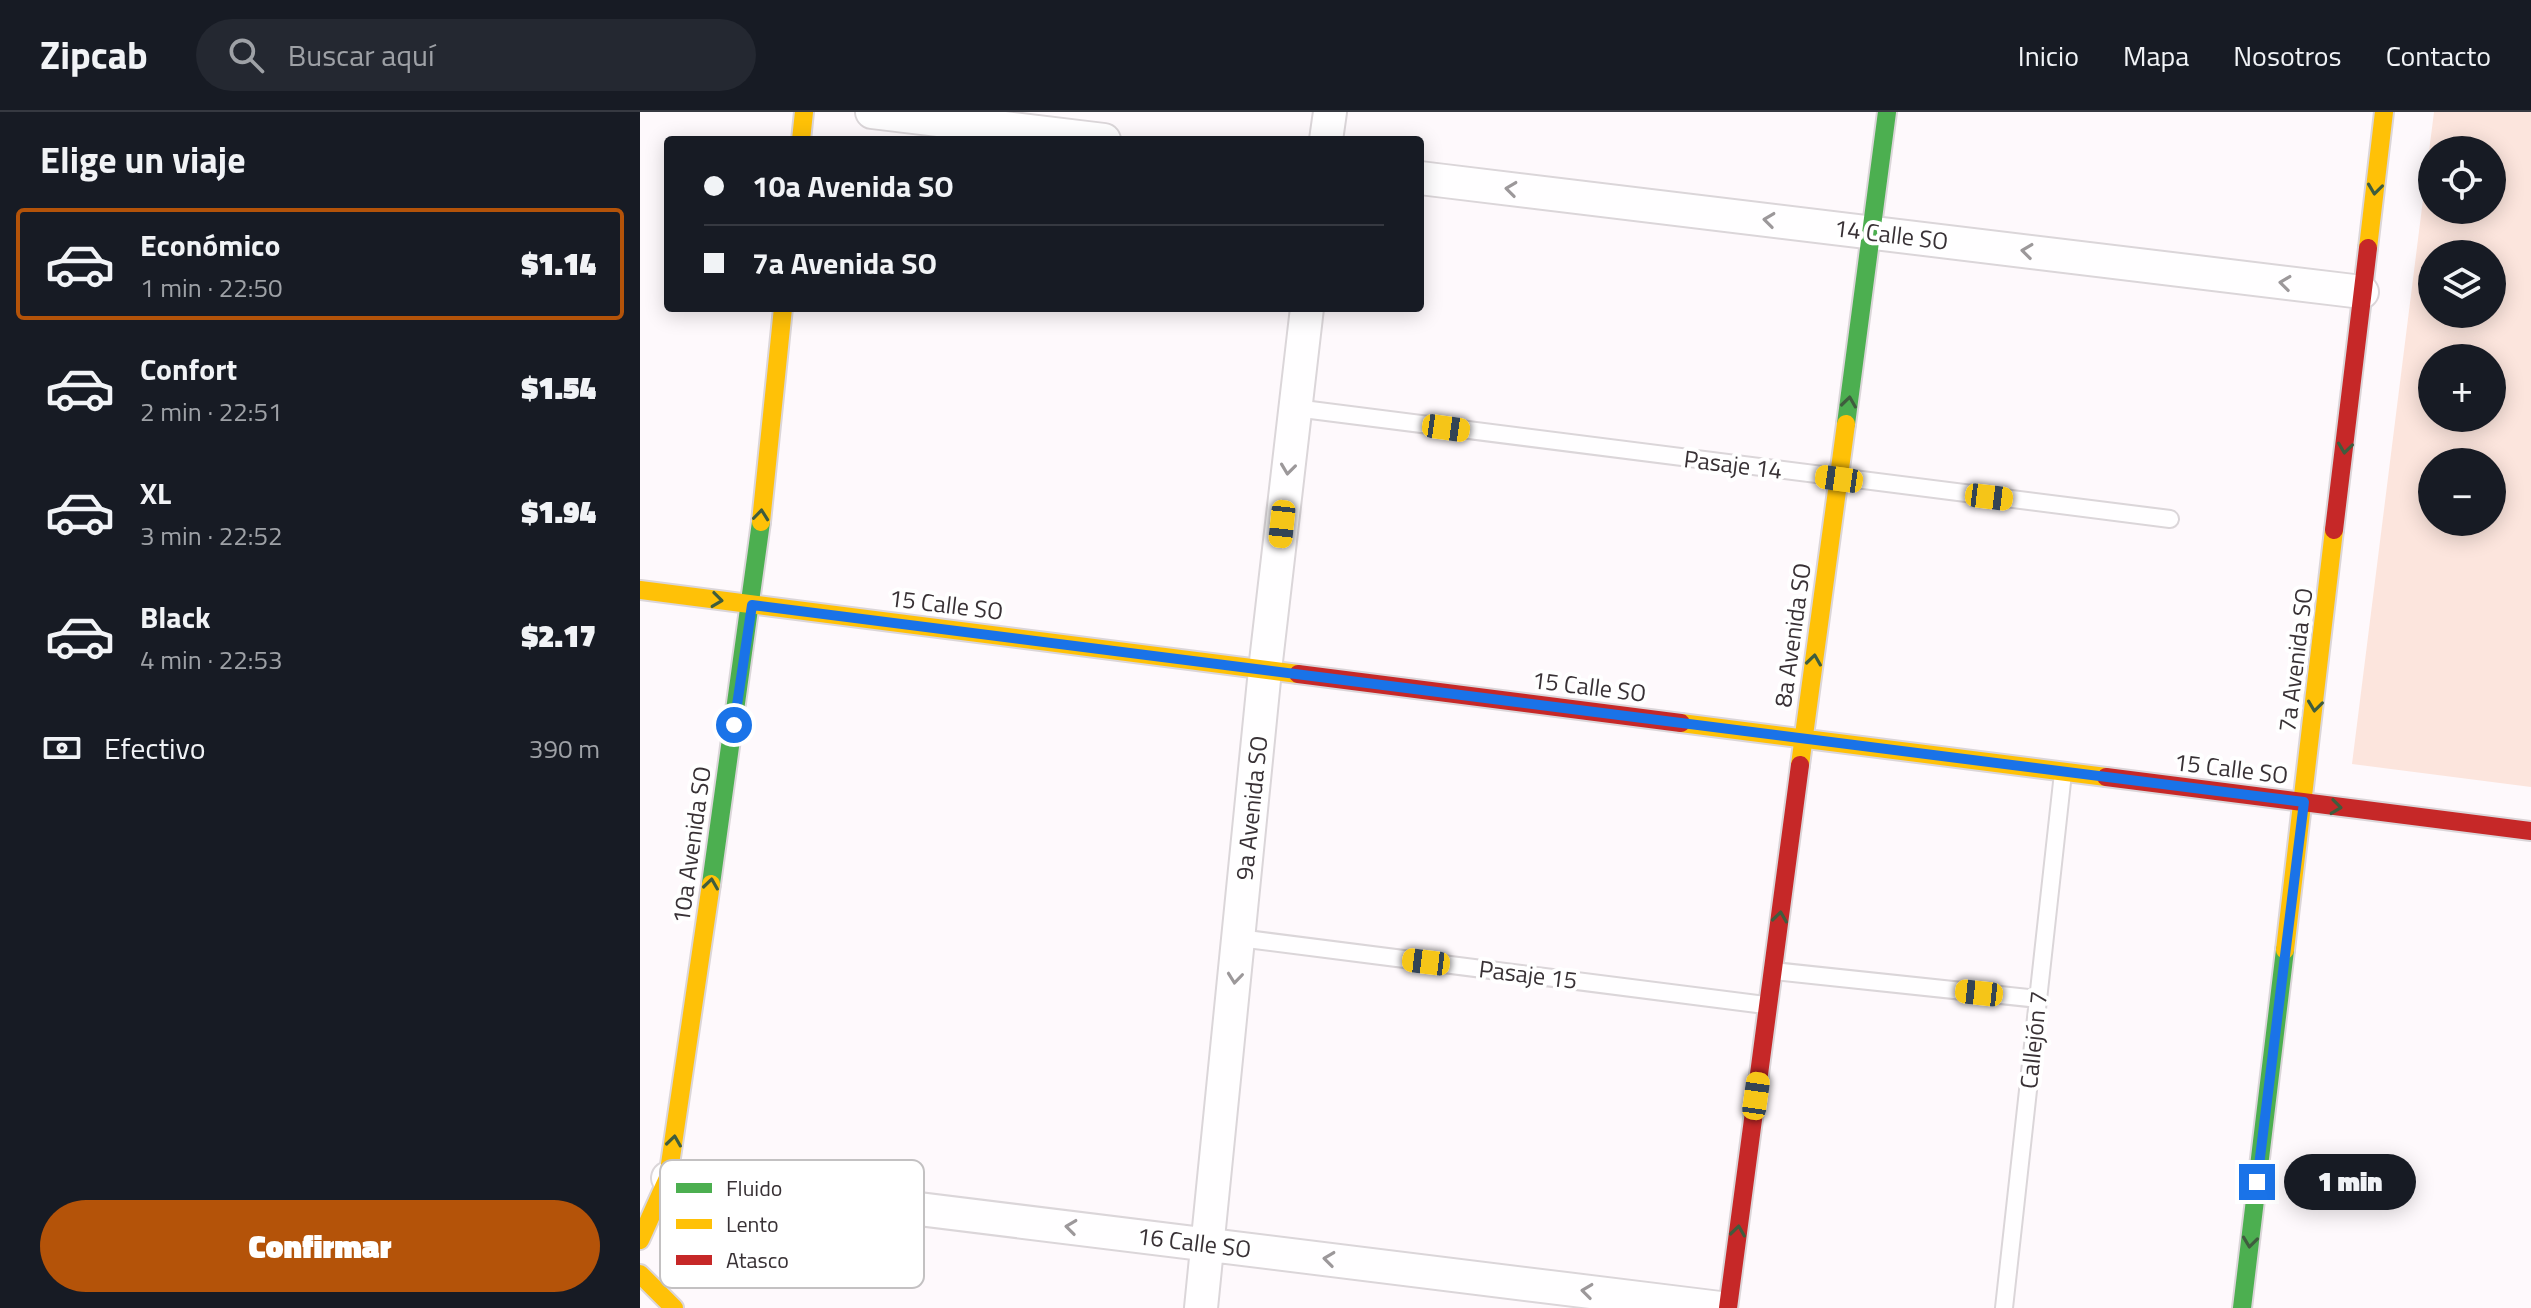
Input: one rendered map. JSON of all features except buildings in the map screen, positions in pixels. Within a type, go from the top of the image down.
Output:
[{"type":"main road","points":[[801,136],[804,112]]},
{"type":"main road","name":"8a Avenida SO","points":[[1728,1308],[1887,112]]},
{"type":"main road","name":"7a Avenida SO","points":[[2242,1308],[2384,112]]},
{"type":"main road","name":"10a Avenida SO","points":[[671,1160],[752,605],[783,312]]},
{"type":"main road","name":"15 Calle SO","points":[[640,590],[2531,831]]},
{"type":"main road","name":"10a Avenida SO","points":[[640,1240],[660,1196]]},
{"type":"main road","points":[[640,1274],[674,1308]]},
{"type":"street","points":[[872,112],[1071,136]]},
{"type":"street","points":[[1327,136],[1330,112]]},
{"type":"street","name":"14 Calle SO","points":[[1424,178],[2362,292]]},
{"type":"street","name":"9a Avenida SO","points":[[1201,1308],[1265,670],[1307,312]]},
{"type":"street","name":"16 Calle SO","points":[[924,1210],[1720,1308]]},
{"type":"lane","name":"Pasaje 14","points":[[1295,408],[2170,519]]},
{"type":"lane","name":"Callejón 7","points":[[2004,1308],[2063,772]]},
{"type":"lane","name":"Pasaje 15","points":[[1239,938],[1768,1005]]},
{"type":"lane","points":[[1773,971],[2038,999]]},
{"type":"shaded area","points":[[2434,112],[2531,112],[2531,787],[2352,764],[2420,224],[2506,224],[2506,136],[2431,136]]},
{"type":"traffic: fast","points":[[1846,424],[1887,112]]},
{"type":"traffic: fast","points":[[711,884],[761,522]]},
{"type":"traffic: fast","points":[[2242,1308],[2285,950]]},
{"type":"traffic: slow","points":[[801,136],[804,112]]},
{"type":"traffic: slow","points":[[2368,248],[2384,112]]},
{"type":"traffic: slow","points":[[761,522],[783,312]]},
{"type":"traffic: slow","points":[[1800,765],[1846,424]]},
{"type":"traffic: slow","points":[[2285,950],[2334,530]]},
{"type":"traffic: slow","points":[[640,590],[1298,674]]},
{"type":"traffic: slow","points":[[1681,723],[2106,777]]},
{"type":"traffic: slow","points":[[671,1160],[711,884]]},
{"type":"traffic: slow","points":[[640,1240],[660,1196]]},
{"type":"traffic: slow","points":[[640,1274],[674,1308]]},
{"type":"traffic: jam","points":[[2334,530],[2368,248]]},
{"type":"traffic: jam","points":[[1298,674],[1681,723]]},
{"type":"traffic: jam","points":[[1728,1308],[1800,765]]},
{"type":"traffic: jam","points":[[2106,777],[2531,831]]},
{"type":"route","points":[[734,725],[752,605],[2304,802],[2257,1182]]}]
